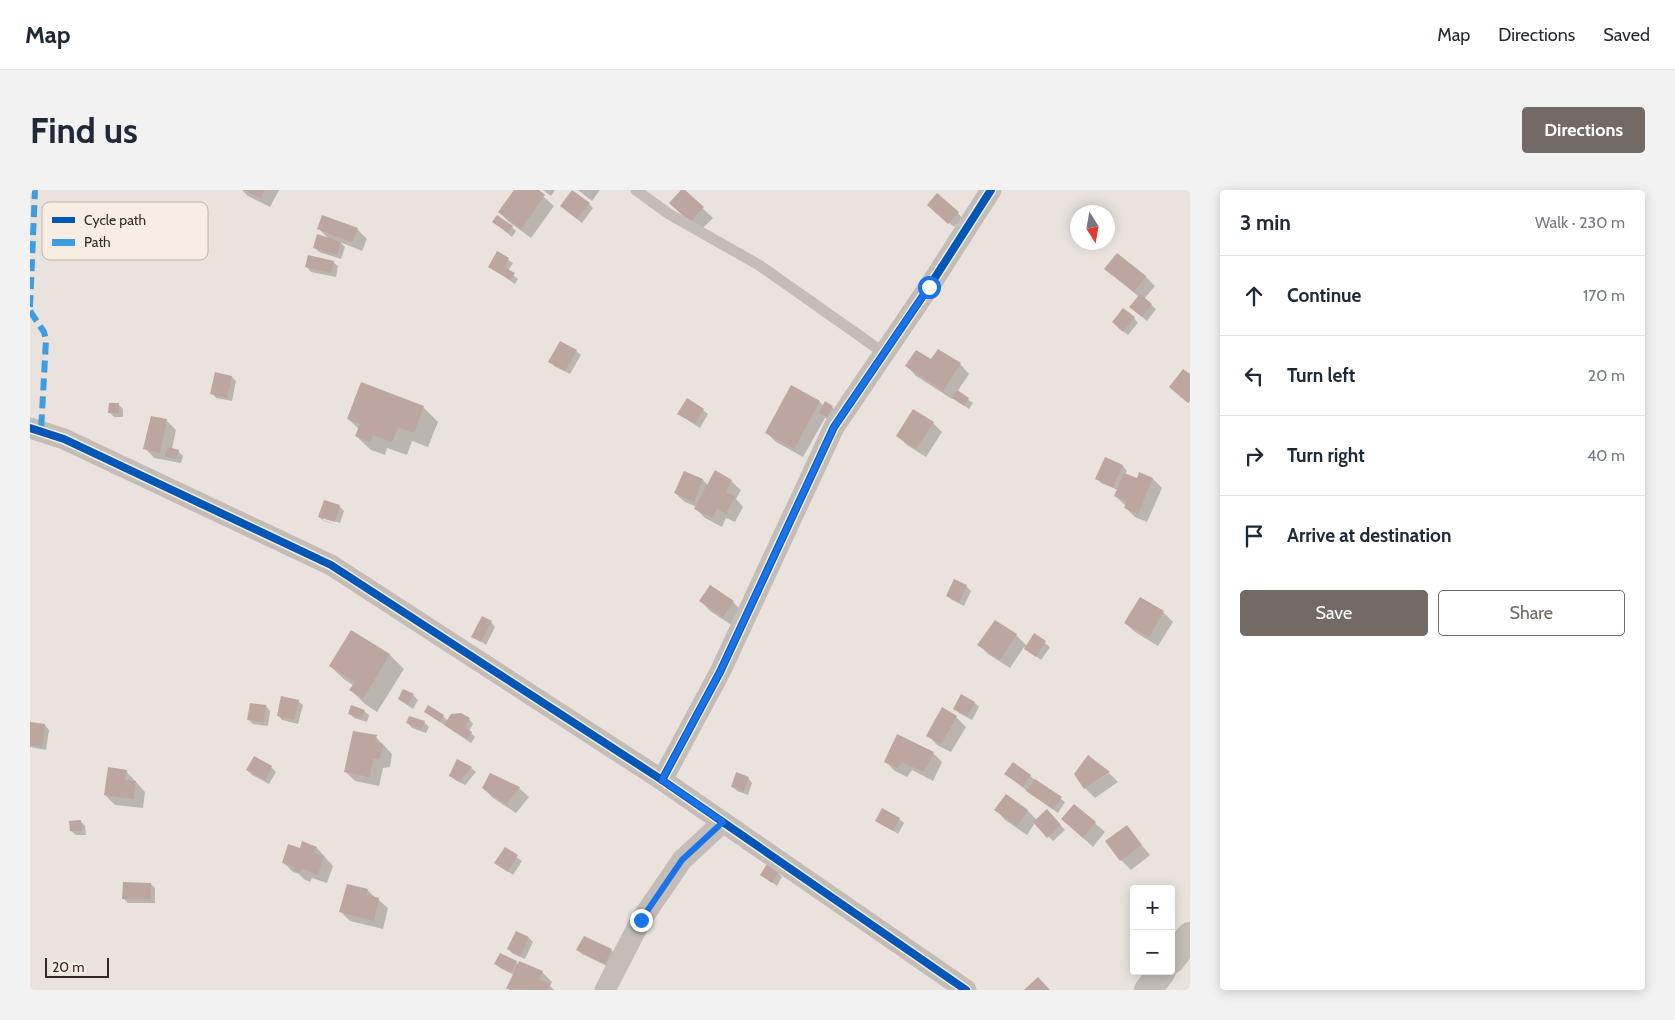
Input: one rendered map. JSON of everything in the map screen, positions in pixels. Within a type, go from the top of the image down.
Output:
[{"type":"street","points":[[662,780],[720,672],[834,427],[991,190]]},
{"type":"street","points":[[30,428],[64,440],[332,565],[662,780],[966,990]]},
{"type":"street","points":[[605,990],[641,920],[682,860],[723,822]]},
{"type":"street","points":[[1148,990],[1178,956]]},
{"type":"lane","points":[[636,190],[669,214],[759,265],[884,353]]},
{"type":"building","points":[[244,190],[265,190],[261,198]]},
{"type":"building","points":[[514,190],[539,190],[545,195],[521,229],[498,212]]},
{"type":"building","points":[[572,190],[590,203],[577,219],[560,206]]},
{"type":"building","points":[[681,190],[685,190],[704,207],[690,222],[669,203]]},
{"type":"building","points":[[937,193],[959,212],[948,224],[927,205]]},
{"type":"building","points":[[322,215],[358,228],[352,242],[317,229]]},
{"type":"building","points":[[497,215],[513,226],[508,233],[492,222]]},
{"type":"building","points":[[317,234],[341,242],[337,255],[313,248]]},
{"type":"building","points":[[497,251],[509,258],[504,267],[515,273],[510,280],[488,267]]},
{"type":"building","points":[[1117,253],[1146,276],[1134,292],[1104,269]]},
{"type":"building","points":[[308,255],[334,261],[331,273],[305,267]]},
{"type":"building","points":[[1140,294],[1152,304],[1142,317],[1129,307]]},
{"type":"building","points":[[1123,308],[1135,317],[1123,332],[1112,322]]},
{"type":"building","points":[[560,341],[577,350],[565,371],[548,362]]},
{"type":"building","points":[[938,349],[961,363],[943,391],[905,366],[916,350],[931,359]]},
{"type":"building","points":[[1183,369],[1190,374],[1190,401],[1188,403],[1169,387]]},
{"type":"building","points":[[215,372],[232,376],[227,398],[210,394]]},
{"type":"building","points":[[361,382],[424,406],[414,433],[398,427],[392,442],[373,435],[370,442],[355,436],[360,424],[347,419]]},
{"type":"building","points":[[791,385],[820,401],[794,449],[765,433]]},
{"type":"building","points":[[957,390],[969,398],[964,406],[952,398]]},
{"type":"building","points":[[687,398],[704,409],[695,424],[677,414]]},
{"type":"building","points":[[825,401],[833,406],[827,417],[819,413]]},
{"type":"building","points":[[109,403],[119,403],[119,413],[108,413]]},
{"type":"building","points":[[913,409],[934,422],[916,449],[896,436]]},
{"type":"building","points":[[151,416],[167,419],[160,453],[143,449]]},
{"type":"building","points":[[168,447],[179,450],[176,459],[165,456]]},
{"type":"building","points":[[1105,457],[1123,465],[1113,487],[1095,479]]},
{"type":"building","points":[[715,470],[732,480],[726,492],[735,496],[726,514],[717,509],[712,518],[694,509]]},
{"type":"building","points":[[684,471],[703,479],[694,502],[674,493]]},
{"type":"building","points":[[1139,472],[1153,478],[1138,514],[1124,508],[1127,502],[1114,496],[1124,473],[1137,478]]},
{"type":"building","points":[[324,500],[340,505],[335,522],[318,517]]},
{"type":"building","points":[[954,579],[967,585],[959,602],[946,596]]},
{"type":"building","points":[[710,585],[734,601],[723,617],[699,601]]},
{"type":"building","points":[[1140,597],[1164,611],[1149,637],[1124,623]]},
{"type":"building","points":[[482,616],[492,621],[481,642],[471,637]]},
{"type":"building","points":[[995,620],[1017,634],[1000,660],[977,645]]},
{"type":"building","points":[[351,630],[390,654],[363,699],[349,690],[355,682],[329,666]]},
{"type":"building","points":[[1034,633],[1046,641],[1036,657],[1024,649]]},
{"type":"building","points":[[403,689],[414,694],[408,705],[398,699]]},
{"type":"building","points":[[961,694],[975,702],[967,716],[953,709]]},
{"type":"building","points":[[281,696],[299,700],[294,720],[277,716]]},
{"type":"building","points":[[250,703],[266,705],[264,722],[247,720]]},
{"type":"building","points":[[351,705],[365,710],[362,718],[348,714]]},
{"type":"building","points":[[428,705],[444,715],[440,722],[424,712]]},
{"type":"building","points":[[942,707],[957,716],[941,744],[926,736]]},
{"type":"building","points":[[461,713],[470,718],[464,727],[472,732],[467,739],[444,725],[451,714]]},
{"type":"building","points":[[409,716],[425,721],[422,729],[406,723]]},
{"type":"building","points":[[30,722],[45,724],[42,747],[30,745]]},
{"type":"building","points":[[353,731],[377,735],[375,742],[383,744],[380,758],[373,759],[370,777],[344,772]]},
{"type":"building","points":[[897,734],[934,752],[924,772],[902,762],[897,768],[884,762]]},
{"type":"building","points":[[1088,755],[1110,772],[1084,789],[1074,774]]},
{"type":"building","points":[[254,756],[272,766],[265,780],[246,770]]},
{"type":"building","points":[[457,759],[472,767],[460,781],[449,776]]},
{"type":"building","points":[[1013,762],[1031,775],[1023,787],[1004,774]]},
{"type":"building","points":[[108,767],[127,770],[125,780],[136,781],[134,799],[104,795]]},
{"type":"building","points":[[736,772],[749,777],[744,791],[731,787]]},
{"type":"building","points":[[490,773],[520,787],[506,804],[482,788]]},
{"type":"building","points":[[1035,779],[1062,797],[1053,809],[1026,791]]},
{"type":"building","points":[[1006,794],[1028,810],[1017,826],[994,810]]},
{"type":"building","points":[[1074,804],[1096,822],[1083,838],[1061,819]]},
{"type":"building","points":[[882,808],[900,818],[893,831],[875,821]]},
{"type":"building","points":[[1047,809],[1061,825],[1047,838],[1033,822]]},
{"type":"building","points":[[81,820],[82,831],[70,831],[69,821]]},
{"type":"building","points":[[1127,825],[1142,845],[1120,861],[1105,841]]},
{"type":"building","points":[[302,841],[317,847],[315,853],[324,856],[318,875],[302,869],[300,873],[294,871],[294,867],[282,863],[288,844],[300,848]]},
{"type":"building","points":[[505,847],[518,855],[508,872],[494,863]]},
{"type":"building","points":[[767,864],[779,872],[772,883],[760,875]]},
{"type":"building","points":[[123,882],[151,883],[151,899],[122,899]]},
{"type":"building","points":[[347,884],[368,889],[366,894],[379,898],[374,921],[339,912]]},
{"type":"building","points":[[516,931],[529,937],[520,956],[507,949]]},
{"type":"building","points":[[584,936],[612,949],[605,964],[576,950]]},
{"type":"building","points":[[500,953],[517,961],[511,973],[494,964]]},
{"type":"building","points":[[519,961],[543,971],[539,979],[550,984],[547,990],[506,989]]},
{"type":"building","points":[[1038,977],[1050,990],[1024,990]]},
{"type":"marked path","points":[[30,307],[35,190]]},
{"type":"marked path","points":[[30,311],[44,332],[46,340],[41,431]]},
{"type":"cycle path","points":[[662,780],[720,672],[834,427],[929,287],[991,190]]},
{"type":"cycle path","points":[[30,428],[64,439],[331,565],[662,780],[966,990]]},
{"type":"route","points":[[641,920],[682,860],[723,822],[662,780],[720,672],[834,427],[929,287]]}]
